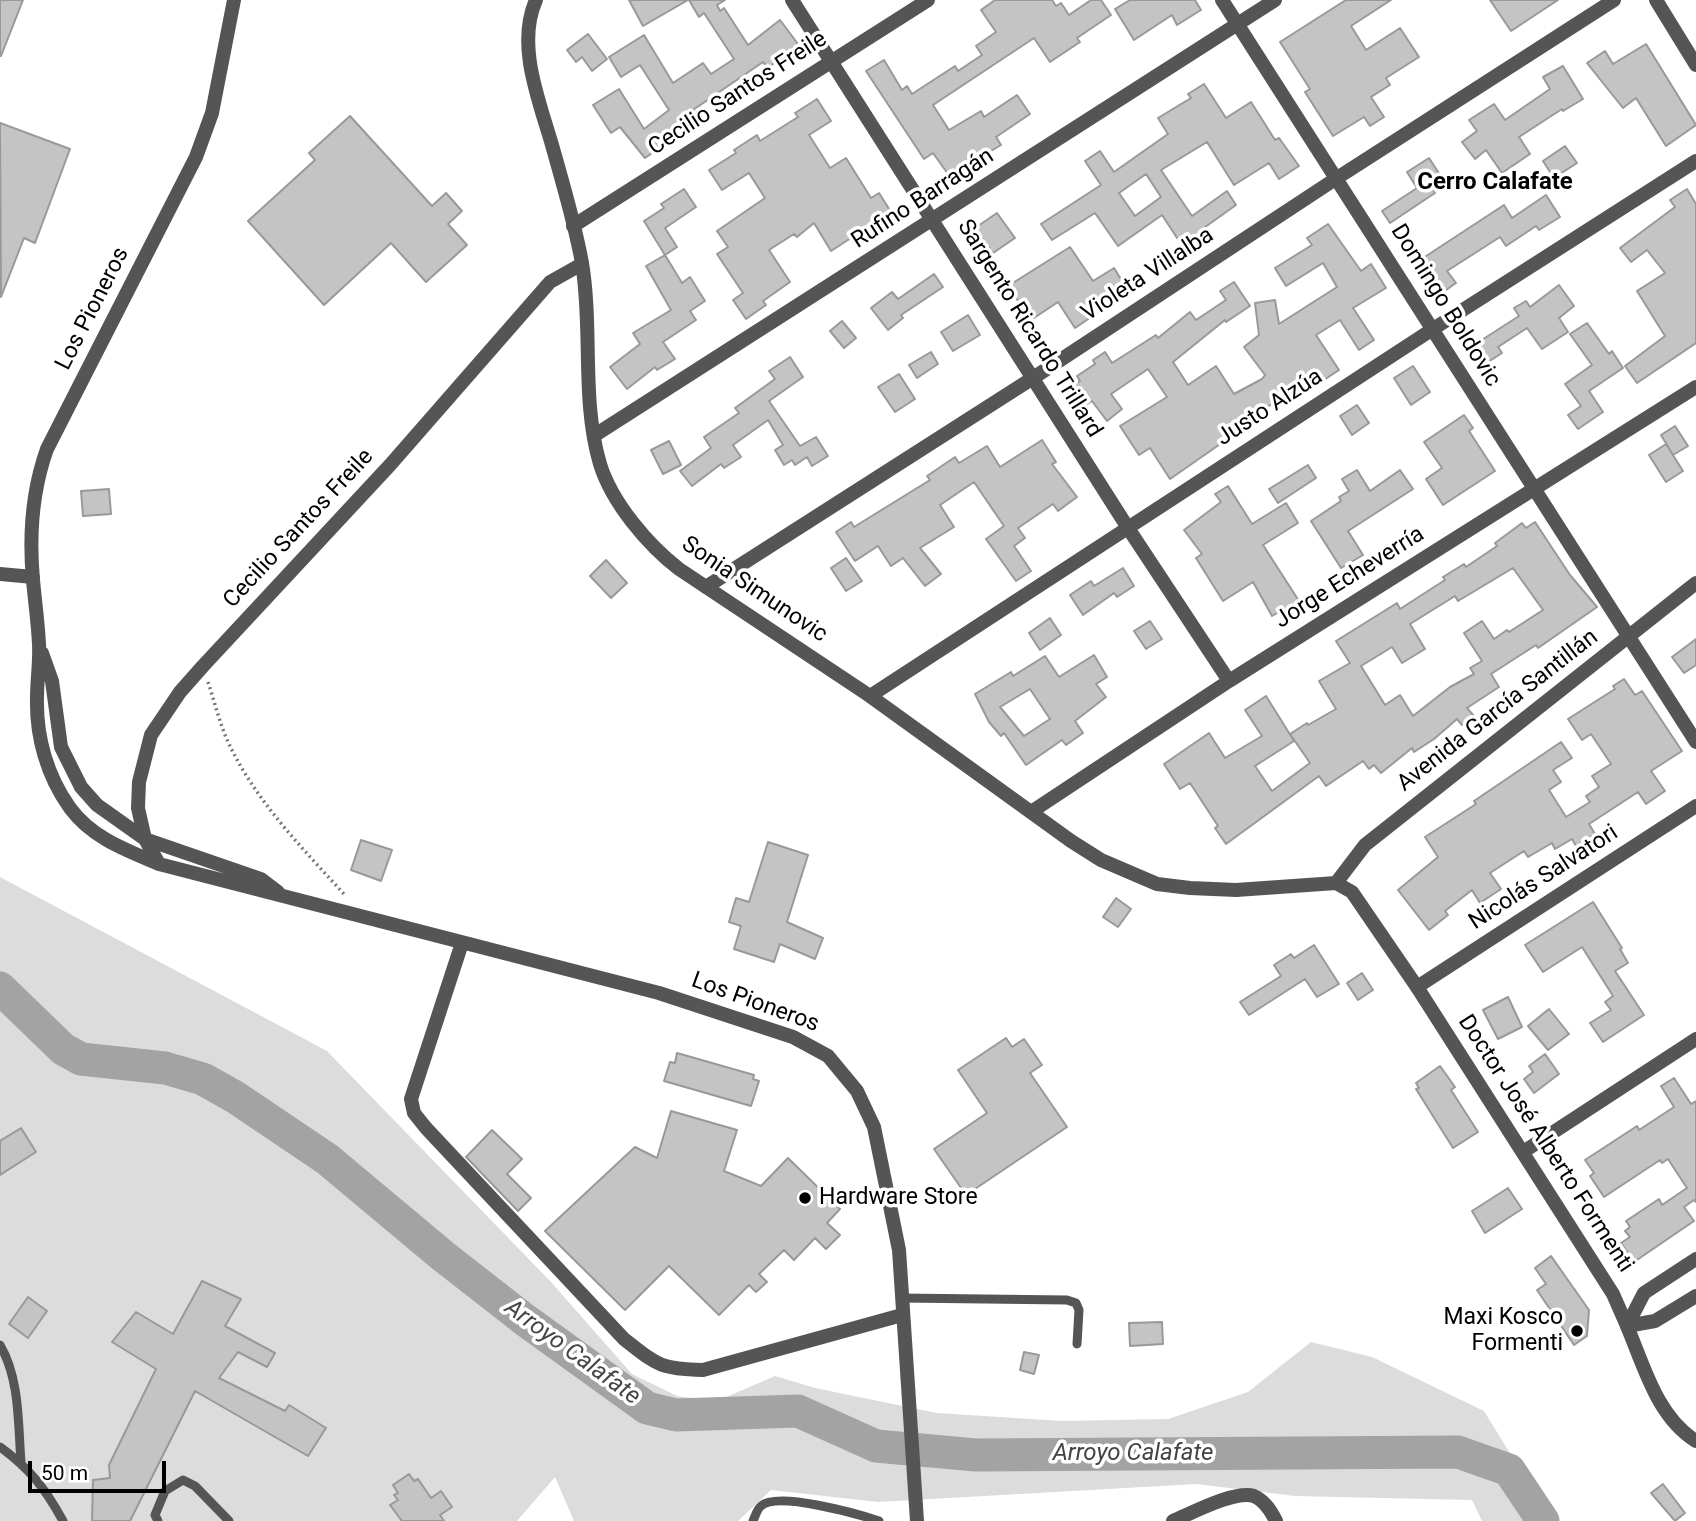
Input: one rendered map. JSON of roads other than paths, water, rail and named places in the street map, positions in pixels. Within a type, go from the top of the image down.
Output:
[{"type":"street","name":"Los Pioneros","points":[[234,0],[212,113],[196,157],[47,449],[38,474],[33,501],[33,577],[39,645],[37,701],[47,768],[71,809],[93,832],[112,844],[159,864],[659,993],[793,1037],[828,1056],[857,1091],[874,1127],[899,1250],[917,1521]]},
{"type":"street","points":[[534,5],[547,0]]},
{"type":"street","name":"Sargento Ricardo Trillard","points":[[792,0],[1128,528],[1229,681]]},
{"type":"street","name":"Cecilio Santos Freile","points":[[573,226],[928,0]]},
{"type":"street","name":"Domingo Boldovic","points":[[1222,0],[1696,742]]},
{"type":"street","name":"Rufino Barragán","points":[[595,435],[1275,0]]},
{"type":"street","name":"Violeta Villalba","points":[[706,587],[1614,0]]},
{"type":"street","points":[[1656,0],[1696,65]]},
{"type":"street","name":"Sonia Simunovic","points":[[534,5],[528,30],[532,75],[582,264],[589,346],[589,383],[600,464],[610,486],[638,529],[660,554],[870,696],[1101,860],[1157,884],[1237,890],[1336,883]]},
{"type":"street","name":"Justo Alzúa","points":[[870,696],[1696,161]]},
{"type":"street","name":"Cecilio Santos Freile","points":[[159,864],[145,839],[138,808],[139,782],[150,735],[180,692],[390,465],[550,282],[582,264]]},
{"type":"street","name":"Jorge Echeverría","points":[[1031,812],[1229,681],[1696,387]]},
{"type":"street","points":[[0,573],[33,577]]},
{"type":"street","name":"Avenida García Santillán","points":[[1336,883],[1365,845],[1696,583]]},
{"type":"street","name":"Los Pioneros","points":[[39,645],[52,681],[61,747],[81,788],[97,805],[145,839],[261,879],[281,894]]},
{"type":"street","name":"Nicolás Salvatori","points":[[1417,987],[1696,806]]},
{"type":"street","name":"Doctor José Alberto Formenti","points":[[1336,883],[1352,892],[1417,987],[1613,1294],[1657,1398],[1671,1417],[1696,1441]]},
{"type":"street","points":[[462,943],[411,1099],[414,1113],[624,1339],[653,1362],[673,1369],[702,1370],[902,1315]]},
{"type":"street","points":[[1523,1152],[1696,1039]]},
{"type":"street","points":[[1627,1326],[1644,1293],[1696,1259]]},
{"type":"street","points":[[1627,1326],[1655,1321],[1696,1296]]},
{"type":"street","points":[[1173,1521],[1234,1496],[1252,1495],[1266,1503],[1276,1520]]},
{"type":"lane","points":[[901,1298],[1067,1300],[1076,1303],[1079,1310],[1077,1344]]},
{"type":"lane","points":[[0,1345],[14,1379],[21,1462]]},
{"type":"lane","points":[[0,1447],[21,1462],[38,1480],[62,1521]]},
{"type":"lane","points":[[158,1521],[155,1515],[165,1491],[183,1480],[195,1486],[229,1521]]},
{"type":"lane","points":[[753,1521],[760,1507],[771,1502],[787,1501],[879,1521]]},
{"type":"waterway","name":"Arroyo Calafate","points":[[0,988],[63,1049],[81,1059],[165,1068],[203,1079],[235,1097],[327,1159],[525,1320],[647,1408],[676,1415],[798,1411],[876,1446],[976,1455],[1458,1452],[1509,1470],[1543,1521]]},
{"type":"place","name":"Hardware Store","points":[[805,1198]]},
{"type":"place","name":"Maxi Kosco Formenti","points":[[1577,1331]]},
{"type":"district","name":"Cerro Calafate","points":[[1495,183]]}]
